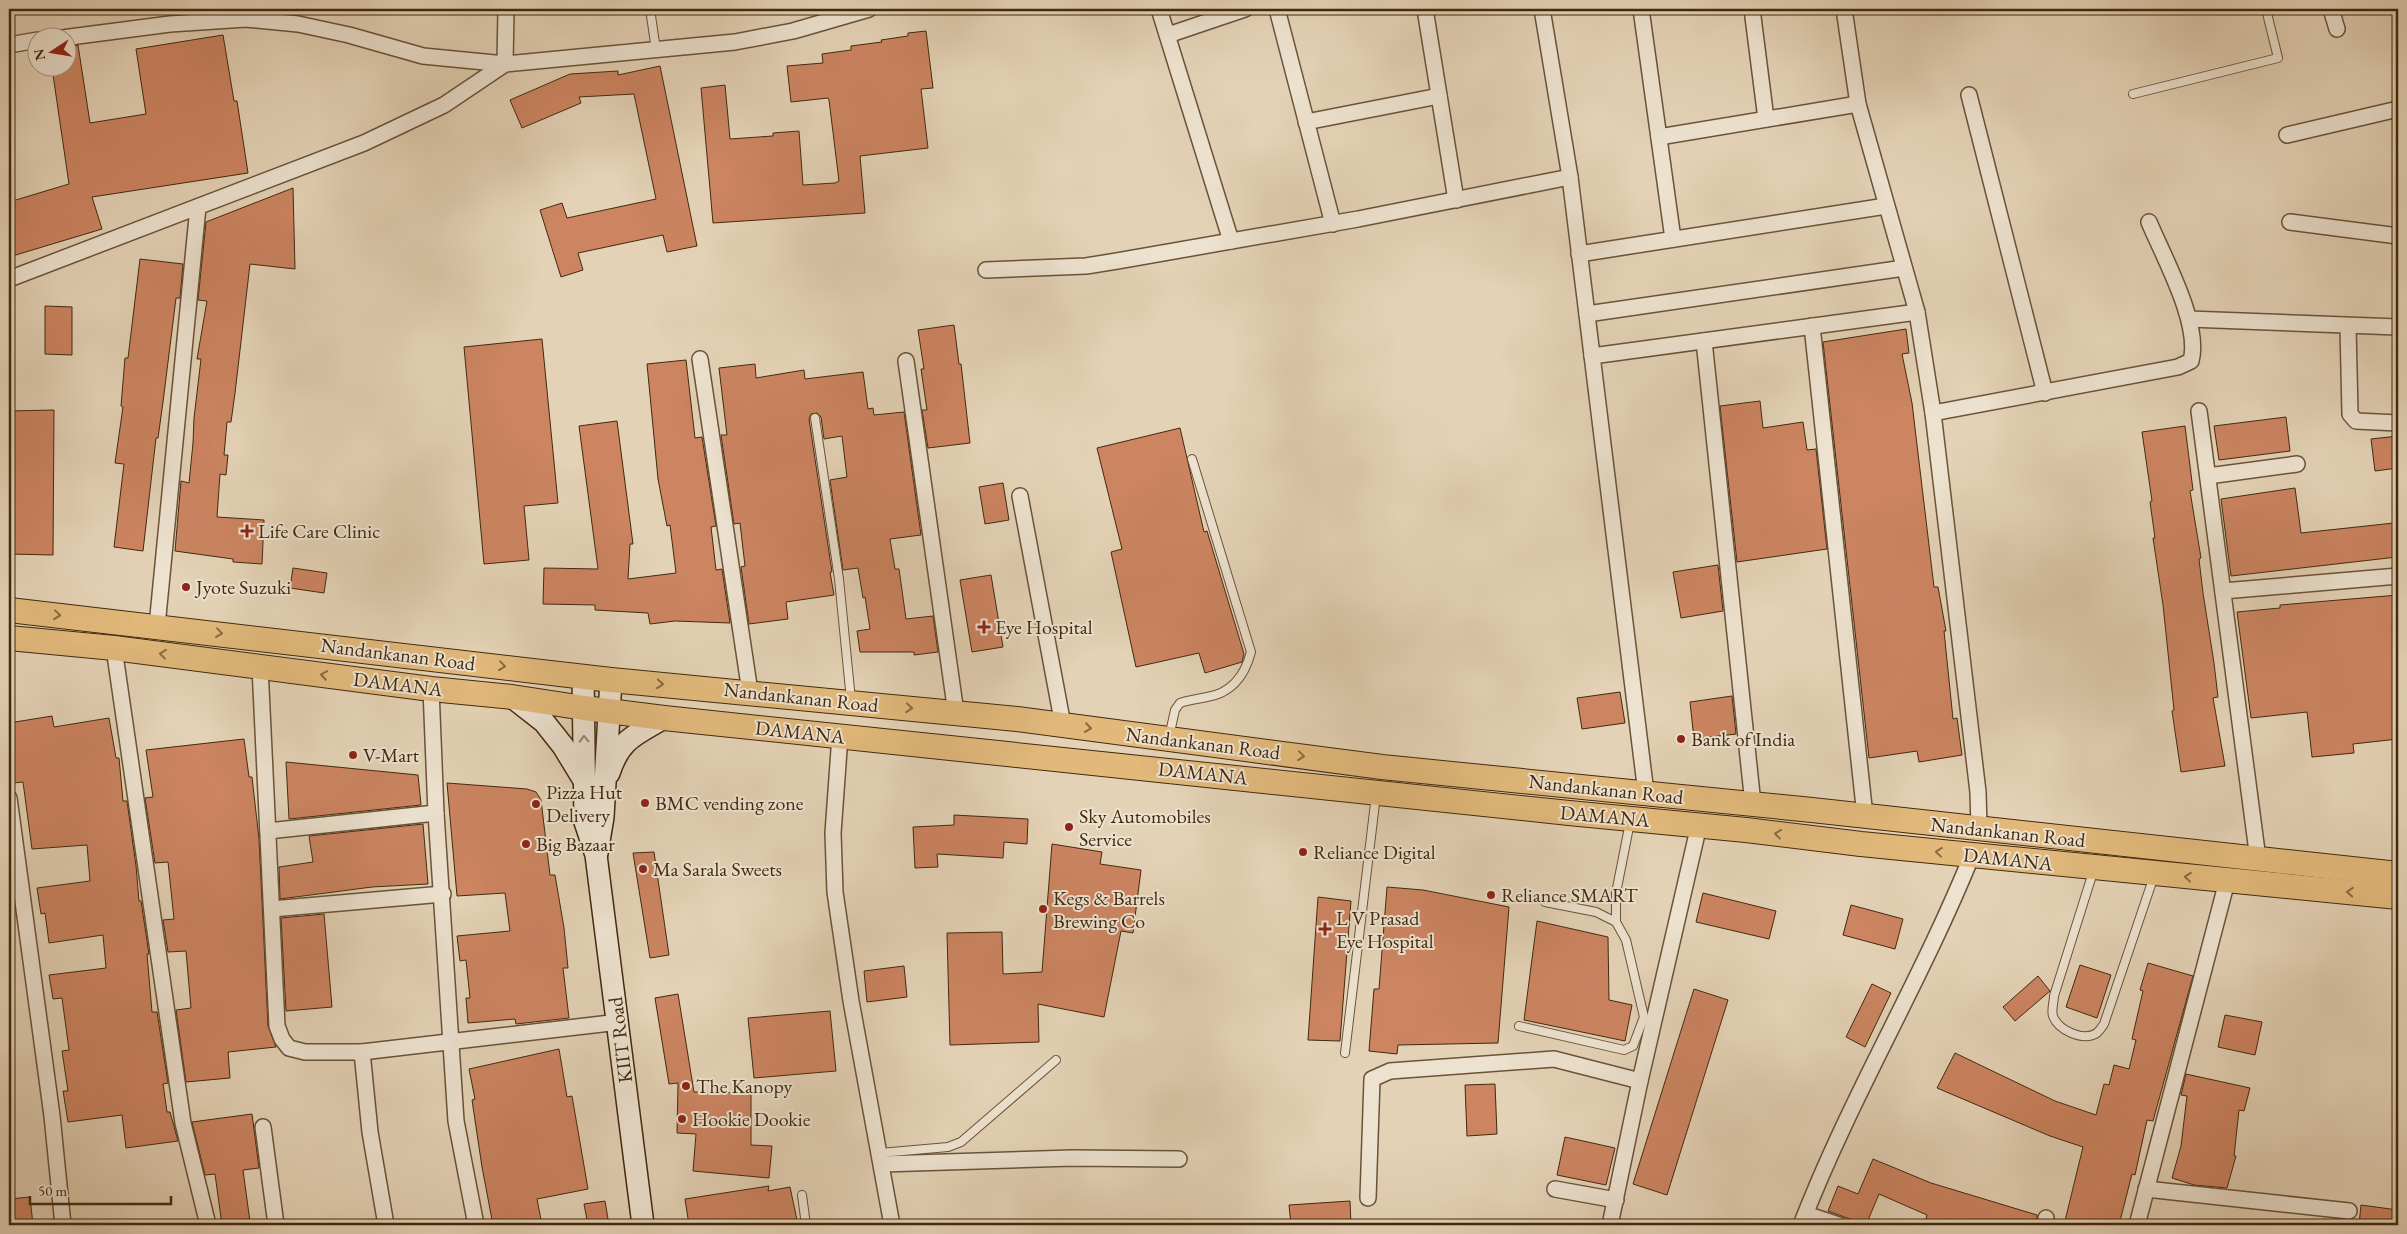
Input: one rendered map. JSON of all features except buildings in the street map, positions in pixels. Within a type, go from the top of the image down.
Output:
[{"type":"main road","name":"Nandankanan Road","points":[[9,610],[611,680],[851,702],[1063,725],[1382,767],[1753,804],[2398,874]]},
{"type":"main road","name":"DAMANA","points":[[9,638],[114,648],[431,689],[512,697],[664,718],[1376,791],[2094,868],[2398,897]]},
{"type":"main road","name":"KIIT Road","points":[[584,676],[584,708],[595,784]]},
{"type":"main road","name":"KIIT Road","points":[[611,680],[608,711],[595,784],[585,822],[596,855],[619,1022],[632,1148],[643,1225]]},
{"type":"main road","points":[[512,697],[544,722],[595,784],[628,738],[664,718]]},
{"type":"street","points":[[505,64],[506,9]]},
{"type":"street","points":[[78,36],[170,24],[246,19],[298,24],[349,35],[423,56],[505,64],[735,42],[794,31],[868,9]]},
{"type":"street","points":[[1159,9],[1231,241]]},
{"type":"street","points":[[1168,35],[1245,9]]},
{"type":"street","points":[[1277,9],[1332,224]]},
{"type":"street","points":[[1425,9],[1456,200]]},
{"type":"street","points":[[1542,9],[1570,177],[1646,793]]},
{"type":"street","points":[[1641,9],[1672,240]]},
{"type":"street","points":[[1752,9],[1766,119]]},
{"type":"street","points":[[1844,9],[1858,104],[1917,312],[1933,413],[1978,792],[1979,829]]},
{"type":"street","points":[[2331,9],[2337,29]]},
{"type":"street","points":[[9,45],[28,42]]},
{"type":"street","points":[[9,279],[364,143],[444,105],[505,64]]},
{"type":"street","points":[[1969,95],[2045,393]]},
{"type":"street","points":[[1306,122],[1439,96]]},
{"type":"street","points":[[1659,136],[1858,104]]},
{"type":"street","points":[[2287,135],[2398,110]]},
{"type":"street","points":[[986,270],[1086,266],[1332,224],[1570,177]]},
{"type":"street","points":[[1579,254],[1886,206]]},
{"type":"street","points":[[157,626],[198,207]]},
{"type":"street","points":[[1933,413],[2178,367],[2191,361],[2195,348],[2190,319],[2148,222]]},
{"type":"street","points":[[2290,222],[2398,236]]},
{"type":"street","points":[[1587,314],[1904,268]]},
{"type":"street","points":[[1592,356],[1917,312]]},
{"type":"street","points":[[2190,319],[2398,327]]},
{"type":"street","points":[[1812,326],[1865,816]]},
{"type":"street","points":[[2348,326],[2350,414],[2356,421],[2398,423]]},
{"type":"street","points":[[1704,341],[1753,804]]},
{"type":"street","points":[[700,359],[750,692]]},
{"type":"street","points":[[906,360],[956,713]]},
{"type":"street","points":[[2200,411],[2258,859]]},
{"type":"street","points":[[2208,476],[2297,464]]},
{"type":"street","points":[[1020,496],[1063,725]]},
{"type":"street","points":[[2223,591],[2398,576]]},
{"type":"street","points":[[114,648],[183,1123],[208,1225]]},
{"type":"street","points":[[260,667],[278,1026],[282,1039],[289,1048],[305,1052],[362,1052],[619,1022]]},
{"type":"street","points":[[431,689],[436,813],[443,894],[456,1121],[476,1225]]},
{"type":"street","points":[[840,736],[833,833],[835,892],[851,1001],[892,1225]]},
{"type":"street","points":[[9,798],[52,1116],[63,1225]]},
{"type":"street","points":[[268,831],[436,813]]},
{"type":"street","points":[[1610,1225],[1640,1081],[1699,825]]},
{"type":"street","points":[[1839,1225],[1804,1220],[1851,1114],[1953,903],[1972,855]]},
{"type":"street","points":[[2137,1225],[2227,881]]},
{"type":"street","points":[[272,909],[443,894]]},
{"type":"street","points":[[362,1052],[370,1132],[386,1225]]},
{"type":"street","points":[[1368,1198],[1372,1079],[1390,1071],[1554,1059],[1640,1081]]},
{"type":"street","points":[[263,1127],[276,1225]]},
{"type":"street","points":[[881,1159],[1179,1159]]},
{"type":"street","points":[[1555,1188],[1616,1200]]},
{"type":"street","points":[[2146,1188],[2349,1211]]},
{"type":"lane","points":[[650,9],[656,50]]},
{"type":"lane","points":[[2132,94],[2278,58],[2266,9]]},
{"type":"lane","points":[[815,418],[839,579],[851,702]]},
{"type":"lane","points":[[1169,739],[1176,710],[1180,703],[1210,697],[1230,689],[1246,670],[1251,652],[1192,459]]},
{"type":"lane","points":[[1345,1053],[1376,791]]},
{"type":"lane","points":[[1519,1026],[1614,1049],[1624,1050],[1633,1046],[1644,1017],[1626,940],[1616,922],[1616,892],[1631,818]]},
{"type":"lane","points":[[2094,868],[2054,996],[2052,1014],[2057,1024],[2064,1030],[2086,1037],[2097,1033],[2104,1024],[2154,874]]},
{"type":"lane","points":[[1545,902],[1596,912],[1616,922]]},
{"type":"lane","points":[[881,1159],[948,1147],[961,1142],[1056,1060]]},
{"type":"lane","points":[[802,1195],[806,1225]]},
{"type":"place","name":"Life Care Clinic","points":[[247,531]]},
{"type":"place","name":"Jyote Suzuki","points":[[186,587]]},
{"type":"place","name":"Eye Hospital","points":[[984,627]]},
{"type":"place","name":"Bank of India","points":[[1681,739]]},
{"type":"place","name":"V-Mart","points":[[353,755]]},
{"type":"place","name":"BMC vending zone","points":[[645,803]]},
{"type":"place","name":"Pizza Hut Delivery","points":[[536,804]]},
{"type":"place","name":"Sky Automobiles Service","points":[[1069,827]]},
{"type":"place","name":"Big Bazaar","points":[[526,844]]},
{"type":"place","name":"Reliance Digital","points":[[1303,852]]},
{"type":"place","name":"Ma Sarala Sweets","points":[[643,869]]},
{"type":"place","name":"Reliance SMART","points":[[1491,895]]},
{"type":"place","name":"Kegs & Barrels Brewing Co","points":[[1043,909]]},
{"type":"place","name":"L V Prasad Eye Hospital","points":[[1325,929]]},
{"type":"place","name":"The Kanopy","points":[[686,1086]]},
{"type":"place","name":"Hookie Dookie","points":[[682,1119]]}]
